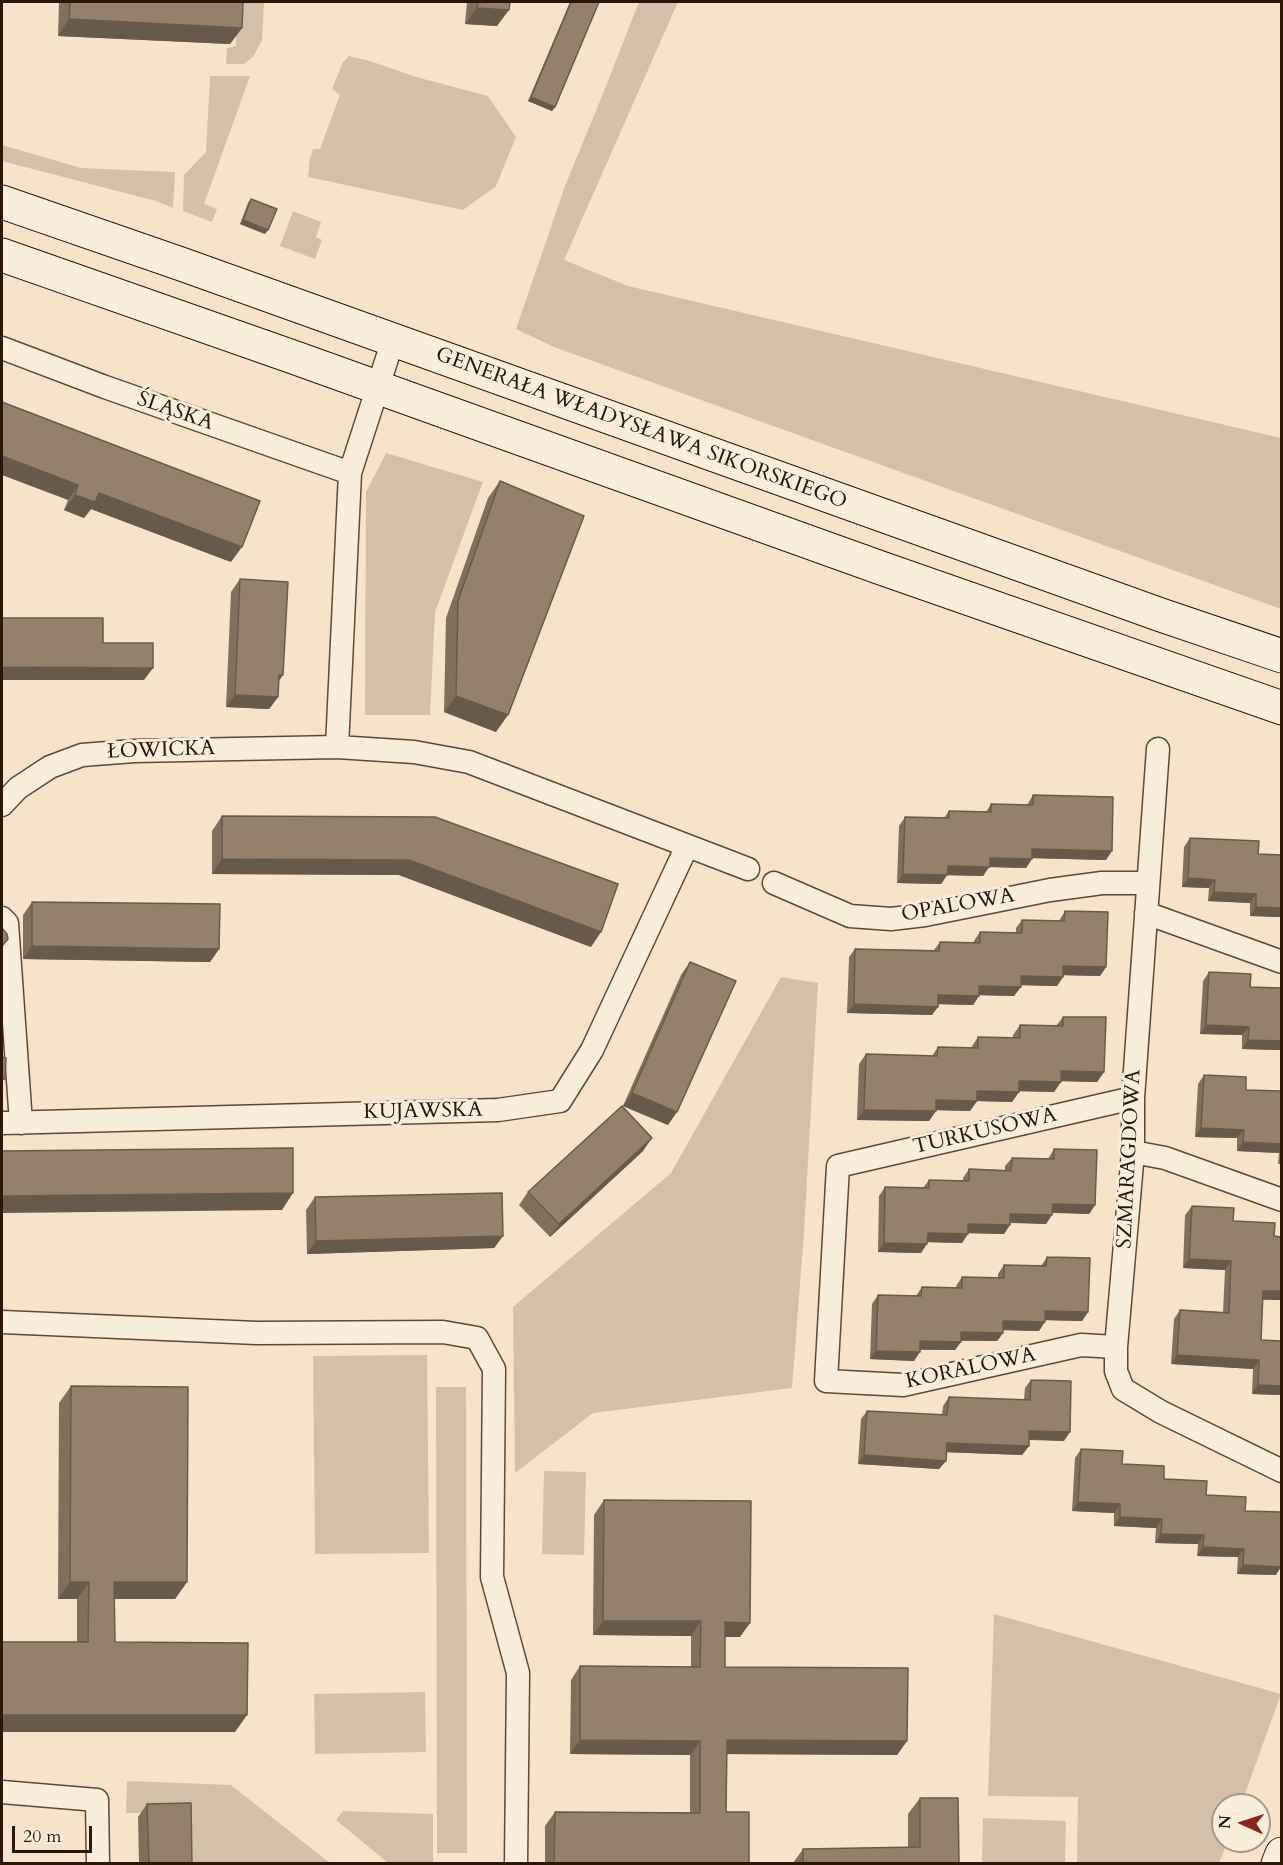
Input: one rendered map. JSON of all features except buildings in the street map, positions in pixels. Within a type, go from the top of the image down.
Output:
[{"type":"street","name":"GENERAŁA WŁADYSŁAWA SIKORSKIEGO","points":[[2,202],[1281,656]]},
{"type":"street","points":[[2,255],[902,576],[1281,708]]},
{"type":"street","points":[[337,747],[350,473],[393,340]]},
{"type":"street","name":"ŚLĄSKA","points":[[2,348],[105,387],[350,473]]},
{"type":"street","name":"ŁOWICKA","points":[[2,805],[18,788],[50,767],[82,755],[134,751],[337,747],[414,752],[469,762],[687,846]]},
{"type":"street","name":"SZMARAGDOWA","points":[[1158,749],[1133,1098],[1133,1152],[1116,1347],[1116,1371],[1123,1389],[1161,1412],[1281,1471]]},
{"type":"street","points":[[687,846],[748,869]]},
{"type":"street","name":"KUJAWSKA","points":[[11,1123],[498,1110],[560,1101],[592,1050],[687,846]]},
{"type":"street","name":"OPALOWA","points":[[774,883],[850,916],[891,919],[925,915],[1050,890],[1102,883],[1148,883]]},
{"type":"street","points":[[1146,913],[1281,962]]},
{"type":"street","points":[[2,918],[7,923],[11,1123]]},
{"type":"street","name":"TURKUSOWA","points":[[838,1166],[1133,1098]]},
{"type":"street","points":[[1133,1152],[1165,1158],[1281,1200]]},
{"type":"street","name":"KORALOWA","points":[[838,1166],[826,1381],[903,1385],[1081,1345],[1116,1347]]},
{"type":"street","points":[[2,1322],[257,1333],[443,1332],[477,1338],[494,1369],[492,1577],[518,1673],[516,1863]]},
{"type":"street","points":[[2,1792],[97,1800],[98,1863]]},
{"type":"street","points":[[1278,1863],[1281,1854]]},
{"type":"shaded area","points":[[237,2],[264,2],[262,40],[253,57],[244,64],[226,64],[227,48],[236,46]]},
{"type":"shaded area","points":[[639,2],[678,2],[564,260],[628,286],[1281,438],[1281,609],[554,347],[516,329],[565,186]]},
{"type":"shaded area","points":[[349,56],[488,96],[516,137],[496,186],[463,210],[308,177],[313,149],[320,149],[340,95],[332,89],[343,62]]},
{"type":"shaded area","points":[[210,76],[250,76],[204,204],[217,209],[212,222],[183,211],[184,175],[206,152]]},
{"type":"shaded area","points":[[2,145],[81,168],[175,172],[173,208],[156,201],[2,161]]},
{"type":"shaded area","points":[[293,211],[321,222],[316,237],[322,240],[315,259],[280,246]]},
{"type":"shaded area","points":[[386,453],[483,482],[435,612],[430,715],[365,715],[366,492]]},
{"type":"shaded area","points":[[781,977],[818,983],[804,1232],[792,1388],[593,1413],[515,1473],[513,1307],[671,1173]]},
{"type":"shaded area","points":[[427,1355],[429,1553],[315,1554],[313,1356]]},
{"type":"shaded area","points":[[436,1387],[466,1387],[467,1853],[437,1853]]},
{"type":"shaded area","points":[[544,1471],[586,1472],[584,1555],[542,1554]]},
{"type":"shaded area","points":[[994,1614],[1281,1694],[1245,1793],[1211,1793],[1211,1853],[1223,1853],[1219,1863],[1077,1863],[1078,1797],[988,1796]]},
{"type":"shaded area","points":[[425,1692],[426,1752],[315,1754],[314,1694]]},
{"type":"shaded area","points":[[127,1781],[231,1785],[330,1863],[193,1863],[190,1813],[126,1813]]},
{"type":"shaded area","points":[[343,1811],[433,1814],[433,1863],[388,1863],[336,1820]]},
{"type":"shaded area","points":[[983,1818],[1066,1821],[1065,1863],[982,1863]]}]
